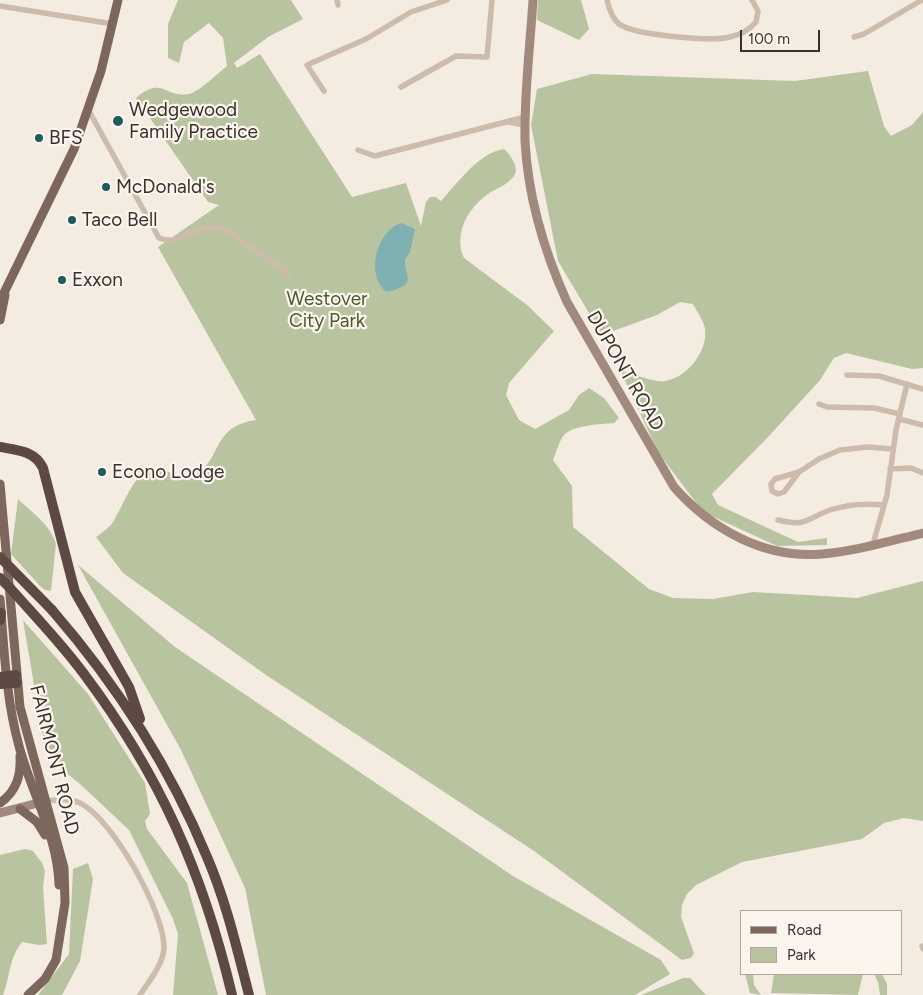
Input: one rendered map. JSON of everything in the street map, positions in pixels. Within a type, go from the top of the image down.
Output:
[{"type":"highway","points":[[0,447],[25,451],[39,459],[43,468],[75,592],[129,687],[146,734]]},
{"type":"highway","points":[[0,557],[52,610],[112,683],[146,734],[172,781],[208,858],[222,896],[249,995]]},
{"type":"highway","points":[[0,580],[10,588],[54,637],[83,673],[116,718],[167,805],[202,887],[232,995]]},
{"type":"main road","points":[[0,301],[74,149],[89,111],[118,0]]},
{"type":"main road","points":[[0,320],[6,290]]},
{"type":"main road","name":"FAIRMONT ROAD","points":[[0,484],[8,680],[25,730],[55,857],[59,880],[61,923]]},
{"type":"main road","name":"FAIRMONT ROAD","points":[[0,599],[8,680],[19,748],[42,802],[64,868],[65,903],[59,948],[50,971],[28,995]]},
{"type":"main road","points":[[0,803],[9,795],[18,780],[19,748]]},
{"type":"main road","points":[[20,809],[40,826],[55,857]]},
{"type":"street","points":[[324,91],[307,65],[366,39],[411,12],[447,0]]},
{"type":"street","points":[[401,87],[456,56],[488,57],[492,0]]},
{"type":"street","name":"DUPONT ROAD","points":[[533,0],[525,121],[531,190],[537,222],[555,276],[597,355],[674,487],[693,507],[720,528],[762,546],[788,552],[820,554],[923,533]]},
{"type":"street","points":[[607,0],[614,18],[624,26],[694,39],[718,40],[733,37],[752,27],[756,22],[758,11],[752,0]]},
{"type":"street","points":[[854,37],[864,34],[922,0]]},
{"type":"street","points":[[0,6],[112,24]]},
{"type":"street","points":[[89,111],[159,238],[174,241],[197,230],[220,227],[236,234],[252,248],[280,265],[289,274]]},
{"type":"street","points":[[358,150],[375,156],[508,122],[525,121]]},
{"type":"street","points":[[847,375],[879,376],[923,390]]},
{"type":"street","points":[[874,544],[884,505],[899,416],[907,384]]},
{"type":"street","points":[[819,404],[827,407],[880,408],[923,425]]},
{"type":"street","points":[[799,472],[784,492],[778,494],[772,490],[771,484],[775,479],[799,472],[819,459],[840,450],[867,447],[893,449]]},
{"type":"street","points":[[890,469],[910,468],[923,474]]},
{"type":"street","points":[[778,520],[804,523],[827,511],[844,506],[866,503],[884,505]]},
{"type":"street","points":[[0,813],[42,802],[73,800],[86,807],[126,852],[140,875],[159,927],[164,948],[159,965],[140,995]]},
{"type":"green space","name":"Westover City Park","points":[[178,0],[291,0],[303,19],[268,37],[234,63],[237,68],[260,54],[352,197],[406,183],[421,226],[426,202],[430,197],[436,197],[441,201],[477,162],[486,156],[504,149],[509,154],[514,161],[516,173],[512,179],[488,194],[474,207],[464,222],[460,240],[464,258],[527,305],[554,331],[509,383],[506,395],[519,420],[535,429],[569,410],[579,395],[589,388],[604,398],[619,418],[614,423],[588,426],[568,432],[561,440],[553,460],[572,486],[573,527],[649,589],[673,598],[713,599],[753,592],[857,598],[923,581],[923,821],[904,818],[884,823],[862,839],[742,862],[696,885],[687,894],[682,905],[681,917],[694,953],[691,958],[682,960],[534,851],[266,675],[123,573],[96,537],[113,522],[136,480],[146,471],[152,469],[164,470],[187,477],[193,475],[203,469],[224,437],[231,430],[241,424],[256,420],[158,247],[219,205],[208,202],[136,98],[152,88],[164,89],[181,95],[193,93],[227,66],[223,38],[209,23],[184,42],[179,63],[168,58],[168,24]]},
{"type":"green space","points":[[538,0],[581,0],[589,29],[579,40],[537,20]]},
{"type":"green space","points":[[868,71],[884,126],[891,136],[912,125],[923,112],[923,368],[912,369],[846,353],[834,358],[820,380],[712,494],[718,505],[798,542],[827,538],[827,545],[777,546],[703,512],[658,452],[620,370],[656,381],[665,381],[681,375],[694,362],[703,346],[705,329],[702,320],[693,304],[680,302],[657,315],[602,335],[558,261],[531,125],[537,89],[592,74],[795,81]]},
{"type":"green space","points":[[18,499],[45,525],[56,544],[51,591],[45,590],[40,586],[11,554]]},
{"type":"green space","points":[[78,565],[175,647],[513,876],[661,960],[670,974],[635,995],[266,995],[245,888],[181,750]]},
{"type":"green space","points":[[23,620],[88,694],[145,783],[150,814],[145,821],[147,829],[187,883],[218,995],[173,995],[178,934],[173,919],[129,830],[79,783],[53,763],[42,732]]},
{"type":"green space","points":[[25,849],[33,851],[42,863],[45,871],[43,887],[47,944],[39,945],[22,942],[12,961],[3,995],[0,995],[0,855]]},
{"type":"green space","points":[[88,863],[93,879],[80,961],[62,995],[38,995],[69,954],[73,869]]},
{"type":"green space","points":[[745,975],[753,975],[754,985],[761,995],[750,993]]},
{"type":"green space","points":[[774,975],[863,975],[858,995],[771,993]]},
{"type":"green space","points":[[874,975],[882,975],[887,984],[887,995],[880,995],[878,982]]},
{"type":"green space","points":[[683,978],[690,978],[706,995],[641,995]]},
{"type":"water","points":[[401,223],[415,229],[410,252],[405,259],[408,281],[403,287],[385,291],[379,283],[376,274],[377,254],[385,235]]},
{"type":"place","name":"Wedgewood Family Practice","points":[[118,121]]},
{"type":"place","name":"BFS","points":[[39,138]]},
{"type":"place","name":"McDonald's","points":[[106,187]]},
{"type":"place","name":"Taco Bell","points":[[72,220]]},
{"type":"place","name":"Exxon","points":[[62,280]]},
{"type":"place","name":"Econo Lodge","points":[[102,472]]}]
